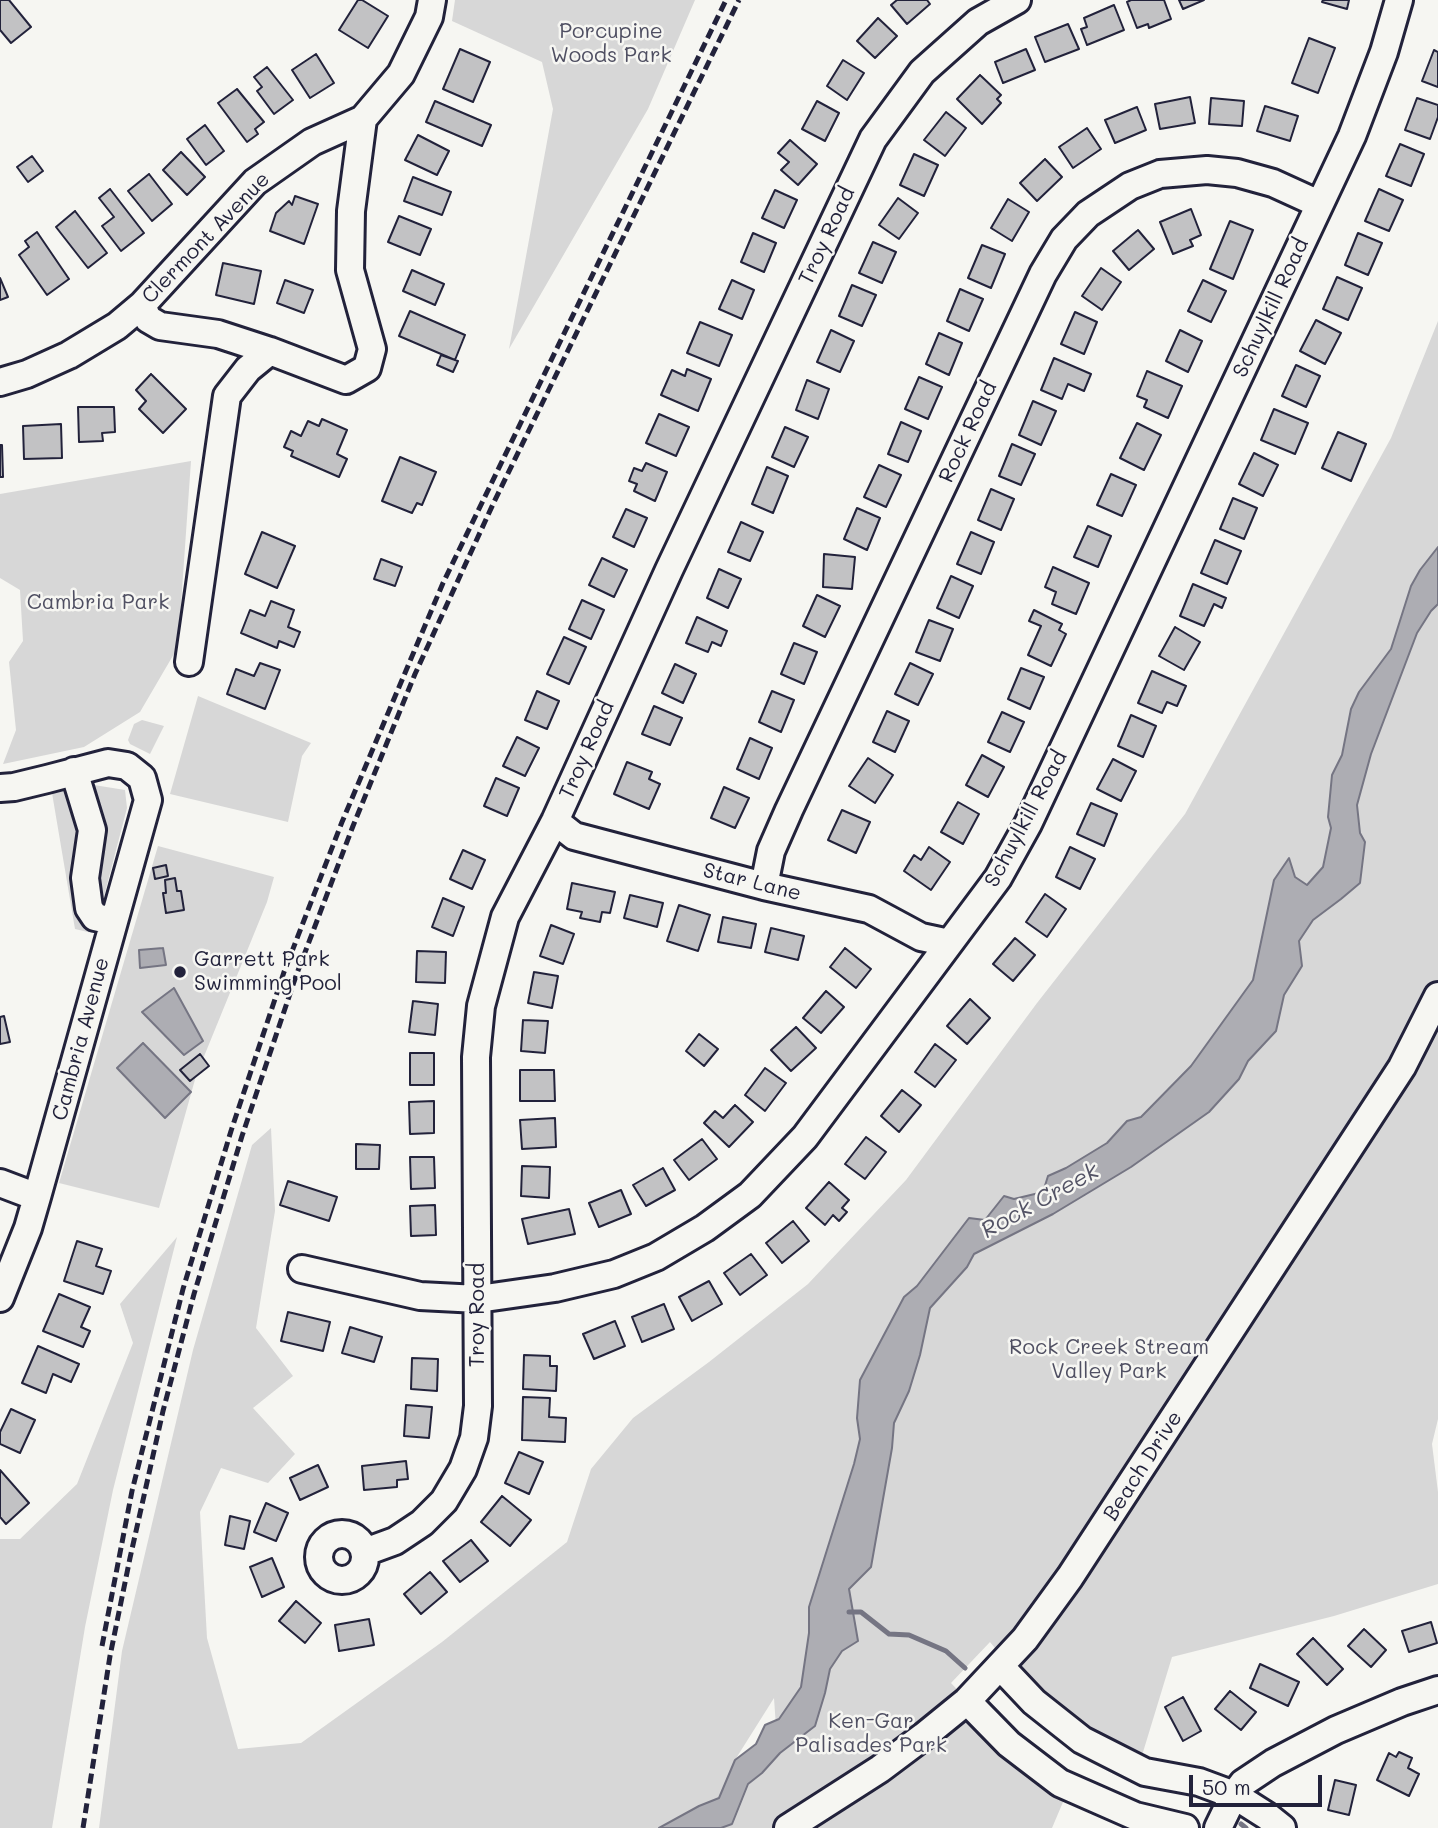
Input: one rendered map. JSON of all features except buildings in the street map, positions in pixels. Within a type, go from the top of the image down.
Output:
[{"type":"street","name":"Clermont Avenue","points":[[0,382],[27,374],[69,355],[117,326],[142,304],[255,182],[312,142],[363,119],[401,74],[429,17],[432,0]]},
{"type":"street","name":"Troy Road","points":[[365,1552],[395,1541],[422,1523],[444,1501],[463,1469],[474,1438],[478,1406],[476,1057],[481,1006],[505,917],[555,821],[669,570],[873,139],[922,72],[978,22],[1017,0]]},
{"type":"street","name":"Schuylkill Road","points":[[302,1269],[420,1296],[478,1299],[555,1288],[614,1274],[656,1257],[705,1228],[750,1195],[805,1136],[998,878],[1028,824],[1352,136],[1384,52],[1399,0]]},
{"type":"street","points":[[142,304],[148,319],[160,326],[218,334],[346,380],[367,368],[372,349],[350,270],[351,211],[363,119]]},
{"type":"street","name":"Rock Road","points":[[764,886],[771,851],[789,810],[1044,274],[1064,239],[1088,214],[1130,186],[1160,174],[1207,170],[1237,173],[1273,183],[1319,204]]},
{"type":"street","points":[[188,662],[227,396],[248,369],[270,351]]},
{"type":"street","name":"Cambria Avenue","points":[[0,1298],[37,1198],[148,800],[142,778],[127,766],[108,763],[74,771]]},
{"type":"street","points":[[0,788],[14,787],[74,771],[92,830],[85,878],[89,908],[95,917],[113,921]]},
{"type":"street","name":"Star Lane","points":[[555,821],[574,836],[764,886],[869,909],[922,937],[949,943]]},
{"type":"street","name":"Beach Drive","points":[[788,1828],[880,1769],[924,1737],[967,1701],[1025,1639],[1078,1566],[1402,1067],[1438,996]]},
{"type":"street","points":[[0,1183],[37,1198]]},
{"type":"street","points":[[1000,1666],[1034,1702],[1082,1740],[1145,1773],[1199,1782],[1234,1795],[1282,1828]]},
{"type":"street","points":[[1218,1828],[1243,1783],[1273,1763],[1336,1730],[1438,1690]]},
{"type":"street","points":[[967,1701],[1009,1744],[1060,1783],[1133,1822],[1185,1828]]},
{"type":"street","points":[[1133,1822],[1145,1773]]},
{"type":"green space","name":"Porcupine Woods Park","points":[[455,0],[695,0],[648,109],[509,349],[553,109],[542,62],[452,21]]},
{"type":"green space","name":"Rock Creek Stream Valley Park","points":[[1438,321],[1438,1419],[1432,1444],[1438,1492],[1438,1584],[1334,1616],[1172,1657],[1140,1762],[1077,1728],[990,1642],[951,1683],[994,1729],[1066,1795],[1052,1828],[682,1828],[748,1784],[778,1756],[774,1698],[735,1760],[719,1798],[659,1828],[99,1828],[122,1651],[193,1350],[252,1145],[271,1128],[275,1211],[256,1328],[293,1376],[253,1408],[295,1454],[268,1483],[221,1468],[200,1512],[207,1638],[238,1749],[301,1743],[442,1642],[567,1542],[591,1469],[633,1418],[808,1284],[906,1180],[1037,1003],[1185,814],[1391,438]]},
{"type":"green space","name":"Cambria Park","points":[[191,461],[178,647],[140,712],[84,747],[3,764],[16,730],[9,662],[23,641],[20,590],[0,578],[0,494]]},
{"type":"green space","points":[[198,696],[311,743],[302,756],[288,822],[170,794]]},
{"type":"green space","points":[[142,720],[164,726],[150,754],[130,744],[128,740],[134,724]]},
{"type":"green space","points":[[94,785],[125,790],[127,808],[96,927],[92,933],[75,929],[52,793]]},
{"type":"green space","name":"Garrett Park Swimming Pool","points":[[158,846],[274,877],[267,902],[196,1076],[159,1208],[59,1183]]},
{"type":"green space","points":[[177,1237],[113,1490],[85,1627],[52,1828],[0,1828],[0,1539],[20,1539],[77,1484],[133,1343],[120,1304]]},
{"type":"water","name":"Rock Creek","points":[[1438,547],[1438,604],[1417,633],[1371,754],[1357,805],[1360,833],[1365,842],[1360,883],[1313,920],[1299,941],[1302,966],[1284,995],[1276,1031],[1248,1061],[1239,1079],[1209,1112],[1131,1167],[1053,1214],[974,1254],[967,1267],[930,1308],[909,1391],[894,1423],[871,1567],[849,1589],[858,1641],[842,1651],[830,1669],[815,1726],[780,1753],[748,1784],[732,1824],[721,1828],[659,1828],[719,1798],[735,1760],[756,1744],[765,1725],[779,1719],[801,1687],[809,1633],[809,1607],[860,1439],[857,1418],[860,1380],[904,1297],[917,1286],[969,1218],[985,1220],[1004,1196],[1014,1199],[1043,1192],[1048,1176],[1107,1143],[1127,1121],[1141,1117],[1191,1066],[1253,980],[1274,880],[1289,858],[1295,877],[1307,885],[1323,867],[1331,828],[1328,817],[1332,775],[1342,755],[1351,709],[1359,692],[1391,649],[1411,586]]},
{"type":"water","points":[[163,948],[166,965],[140,968],[139,950]]},
{"type":"water","points":[[174,988],[203,1041],[184,1055],[142,1012]]},
{"type":"water","points":[[143,1043],[191,1092],[165,1118],[117,1068]]},
{"type":"waterway","points":[[849,1612],[861,1612],[889,1634],[909,1635],[946,1651],[965,1668]]},
{"type":"waterway","points":[[1241,1824],[1246,1828]]},
{"type":"railway","points":[[102,1646],[132,1491],[183,1289],[231,1131],[284,972],[342,822],[443,583],[726,0]]},
{"type":"railway","points":[[83,1828],[110,1656],[163,1411],[194,1294],[242,1136],[296,976],[415,674],[494,502],[739,0]]},
{"type":"place","name":"Garrett Park Swimming Pool","points":[[180,972]]},
{"type":"park label","name":"Ken-Gar Palisades Park","points":[[871,1734]]}]
